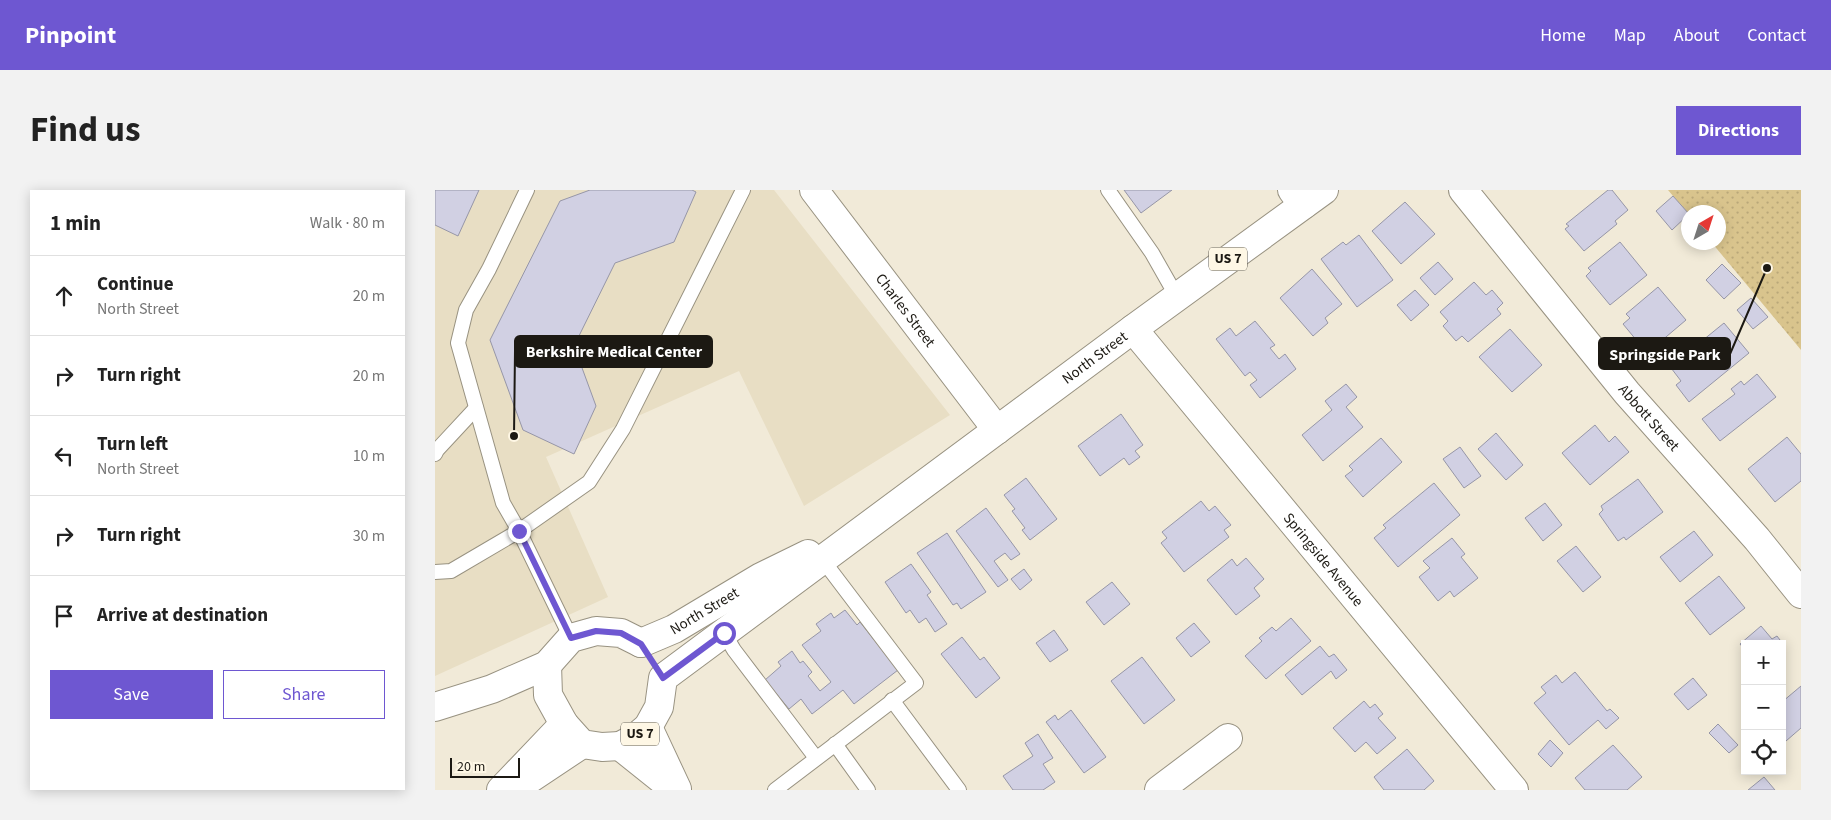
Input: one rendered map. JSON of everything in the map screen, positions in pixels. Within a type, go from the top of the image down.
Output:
[{"type":"main road","name":"Charles Street","points":[[814,190],[997,430]]},
{"type":"main road","name":"Abbott Street","points":[[1463,190],[1627,393],[1757,538],[1801,594]]},
{"type":"main road","name":"North Street","points":[[663,678],[1177,296],[1306,195]]},
{"type":"main road","name":"Springside Avenue","points":[[1133,329],[1514,790]]},
{"type":"main road","name":"North Street","points":[[641,644],[674,628],[761,578],[866,526]]},
{"type":"main road","points":[[435,707],[492,689],[547,666],[571,638],[596,631],[621,633],[641,644],[663,678]]},
{"type":"main road","points":[[547,666],[548,695],[573,734]]},
{"type":"main road","name":"US 7","points":[[573,734],[602,748],[621,746],[635,738],[648,727],[659,706],[663,678]]},
{"type":"main road","points":[[648,727],[677,790]]},
{"type":"main road","points":[[501,790],[573,734]]},
{"type":"main road","points":[[513,790],[573,734]]},
{"type":"main road","points":[[1159,790],[1228,738]]},
{"type":"main road","points":[[621,746],[677,790]]},
{"type":"lane","points":[[527,190],[489,269],[466,310],[458,343],[503,503],[519,531],[571,638]]},
{"type":"lane","points":[[435,572],[451,571],[519,531],[589,482],[623,429],[743,190]]},
{"type":"lane","points":[[1108,190],[1142,237],[1177,296]]},
{"type":"lane","points":[[435,454],[476,408]]},
{"type":"lane","points":[[775,790],[916,683],[822,559]]},
{"type":"lane","points":[[724,633],[816,758]]},
{"type":"lane","points":[[892,700],[959,790]]},
{"type":"lane","points":[[835,744],[868,790]]},
{"type":"shaded area","points":[[435,190],[774,190],[950,415],[804,506],[739,371],[546,457],[608,597],[435,676]]},
{"type":"shaded area","points":[[1668,190],[1801,190],[1801,350],[1718,250],[1726,250],[1726,205],[1681,206]]},
{"type":"building","points":[[435,190],[479,190],[458,236],[435,225]]},
{"type":"building","points":[[590,190],[692,190],[696,192],[674,242],[615,263],[574,346],[596,406],[574,454],[523,430],[490,340],[560,201]]},
{"type":"building","points":[[1124,190],[1172,190],[1141,213]]},
{"type":"building","points":[[1608,190],[1612,190],[1628,210],[1615,221],[1617,224],[1584,251],[1565,229],[1569,226],[1566,224]]},
{"type":"building","points":[[1673,196],[1681,205],[1681,222],[1672,230],[1656,211]]},
{"type":"building","points":[[1405,202],[1435,234],[1401,264],[1372,231]]},
{"type":"building","points":[[1359,235],[1393,280],[1357,307],[1321,259],[1343,242],[1346,245]]},
{"type":"building","points":[[1620,242],[1647,275],[1610,305],[1586,276],[1591,271],[1588,268]]},
{"type":"building","points":[[1438,262],[1453,279],[1435,295],[1420,278]]},
{"type":"building","points":[[1722,264],[1741,283],[1724,299],[1706,280]]},
{"type":"building","points":[[1312,269],[1342,304],[1325,318],[1328,323],[1313,336],[1280,298]]},
{"type":"building","points":[[1474,282],[1486,295],[1492,290],[1503,303],[1497,309],[1501,314],[1468,342],[1462,336],[1456,341],[1443,326],[1448,321],[1440,312]]},
{"type":"building","points":[[1658,287],[1686,320],[1647,353],[1623,324],[1630,318],[1626,314]]},
{"type":"building","points":[[1415,290],[1429,305],[1411,321],[1397,305]]},
{"type":"building","points":[[1751,298],[1768,317],[1753,329],[1737,310]]},
{"type":"building","points":[[1255,321],[1275,345],[1270,348],[1279,359],[1285,354],[1296,369],[1260,398],[1250,385],[1257,380],[1250,372],[1245,376],[1216,339],[1230,328],[1236,336]]},
{"type":"building","points":[[1724,323],[1749,353],[1689,402],[1676,385],[1681,381],[1668,364],[1689,346],[1692,349]]},
{"type":"building","points":[[1510,329],[1542,365],[1512,392],[1479,357]]},
{"type":"building","points":[[1757,374],[1776,397],[1720,441],[1702,419],[1735,394],[1731,389],[1741,381],[1744,385]]},
{"type":"building","points":[[1346,384],[1357,397],[1346,407],[1363,427],[1323,461],[1302,435],[1332,410],[1325,401]]},
{"type":"building","points":[[1121,414],[1143,445],[1135,451],[1140,457],[1129,465],[1124,458],[1100,476],[1078,446]]},
{"type":"building","points":[[1595,425],[1609,442],[1615,436],[1629,452],[1590,485],[1562,453]]},
{"type":"building","points":[[1496,433],[1523,465],[1506,480],[1478,449]]},
{"type":"building","points":[[1787,437],[1801,454],[1801,481],[1775,502],[1748,469]]},
{"type":"building","points":[[1381,438],[1402,462],[1363,497],[1345,476],[1353,470],[1349,466]]},
{"type":"building","points":[[1460,447],[1481,476],[1464,488],[1443,459]]},
{"type":"building","points":[[1026,478],[1057,519],[1030,540],[1022,530],[1025,528],[1012,511],[1015,509],[1004,495]]},
{"type":"building","points":[[1638,479],[1663,512],[1626,540],[1624,537],[1618,541],[1599,514],[1603,510],[1601,506]]},
{"type":"building","points":[[1434,483],[1460,515],[1398,567],[1374,538],[1386,528],[1383,525]]},
{"type":"building","points":[[1201,501],[1209,511],[1215,506],[1231,525],[1224,530],[1229,537],[1184,572],[1161,543],[1167,538],[1162,532]]},
{"type":"building","points":[[1545,503],[1562,525],[1543,541],[1525,518]]},
{"type":"building","points":[[986,508],[1020,554],[1011,560],[1005,553],[994,561],[1008,580],[998,587],[956,531]]},
{"type":"building","points":[[1694,531],[1713,555],[1680,582],[1660,557]]},
{"type":"building","points":[[947,533],[986,592],[961,609],[957,603],[953,605],[917,553]]},
{"type":"building","points":[[1452,538],[1465,554],[1461,557],[1478,578],[1454,597],[1450,591],[1438,601],[1419,577],[1430,568],[1423,561]]},
{"type":"building","points":[[1576,546],[1601,577],[1583,592],[1557,561]]},
{"type":"building","points":[[1246,558],[1264,579],[1254,588],[1260,596],[1236,615],[1207,580],[1232,559],[1237,566]]},
{"type":"building","points":[[911,564],[931,592],[927,595],[947,624],[935,632],[926,618],[919,623],[910,610],[906,613],[885,582]]},
{"type":"building","points":[[1024,569],[1032,580],[1020,590],[1011,579]]},
{"type":"building","points":[[1719,576],[1745,608],[1710,635],[1685,603]]},
{"type":"building","points":[[1112,582],[1130,604],[1104,625],[1086,602]]},
{"type":"building","points":[[845,610],[857,625],[860,622],[898,670],[854,704],[843,690],[812,714],[801,699],[789,709],[765,680],[781,666],[778,662],[792,651],[800,663],[803,661],[812,672],[808,676],[820,691],[831,682],[802,645],[821,631],[816,624],[831,613],[834,618]]},
{"type":"building","points":[[1291,618],[1311,641],[1266,679],[1245,656],[1262,641],[1259,638],[1272,627],[1276,631]]},
{"type":"building","points":[[1194,623],[1210,642],[1191,657],[1176,638]]},
{"type":"building","points":[[1761,626],[1772,639],[1777,636],[1780,640],[1745,640]]},
{"type":"building","points":[[1054,630],[1068,650],[1050,662],[1036,643]]},
{"type":"building","points":[[962,637],[980,660],[984,657],[1000,678],[976,698],[941,654]]},
{"type":"building","points":[[1320,646],[1329,657],[1334,654],[1347,670],[1336,679],[1331,671],[1302,695],[1285,675]]},
{"type":"building","points":[[1142,657],[1175,700],[1144,724],[1111,681]]},
{"type":"building","points":[[1575,672],[1607,711],[1610,709],[1619,718],[1606,729],[1598,720],[1569,745],[1534,703],[1546,693],[1541,687],[1556,675],[1562,683]]},
{"type":"building","points":[[1693,678],[1707,695],[1688,710],[1674,694]]},
{"type":"building","points":[[1801,686],[1801,728],[1786,741],[1786,730],[1786,699]]},
{"type":"building","points":[[1364,701],[1370,708],[1375,704],[1383,714],[1378,718],[1396,738],[1377,754],[1366,742],[1355,752],[1333,728]]},
{"type":"building","points":[[1071,710],[1106,757],[1084,773],[1046,722],[1055,715],[1058,720]]},
{"type":"building","points":[[1718,724],[1738,745],[1729,753],[1709,733]]},
{"type":"building","points":[[1038,734],[1053,758],[1043,764],[1055,782],[1043,790],[1013,790],[1003,776],[1033,756],[1025,743]]},
{"type":"building","points":[[1550,740],[1563,753],[1551,767],[1538,754]]},
{"type":"building","points":[[1613,745],[1642,777],[1627,790],[1585,790],[1575,778]]},
{"type":"building","points":[[1407,749],[1434,781],[1424,790],[1384,790],[1374,777]]},
{"type":"building","points":[[1764,777],[1775,790],[1748,790]]},
{"type":"place","name":"Springside Park","points":[[1767,268]]},
{"type":"place","name":"Berkshire Medical Center","points":[[514,436]]},
{"type":"route","points":[[519,531],[571,638],[596,631],[621,633],[641,644],[663,678],[724,633]]}]
